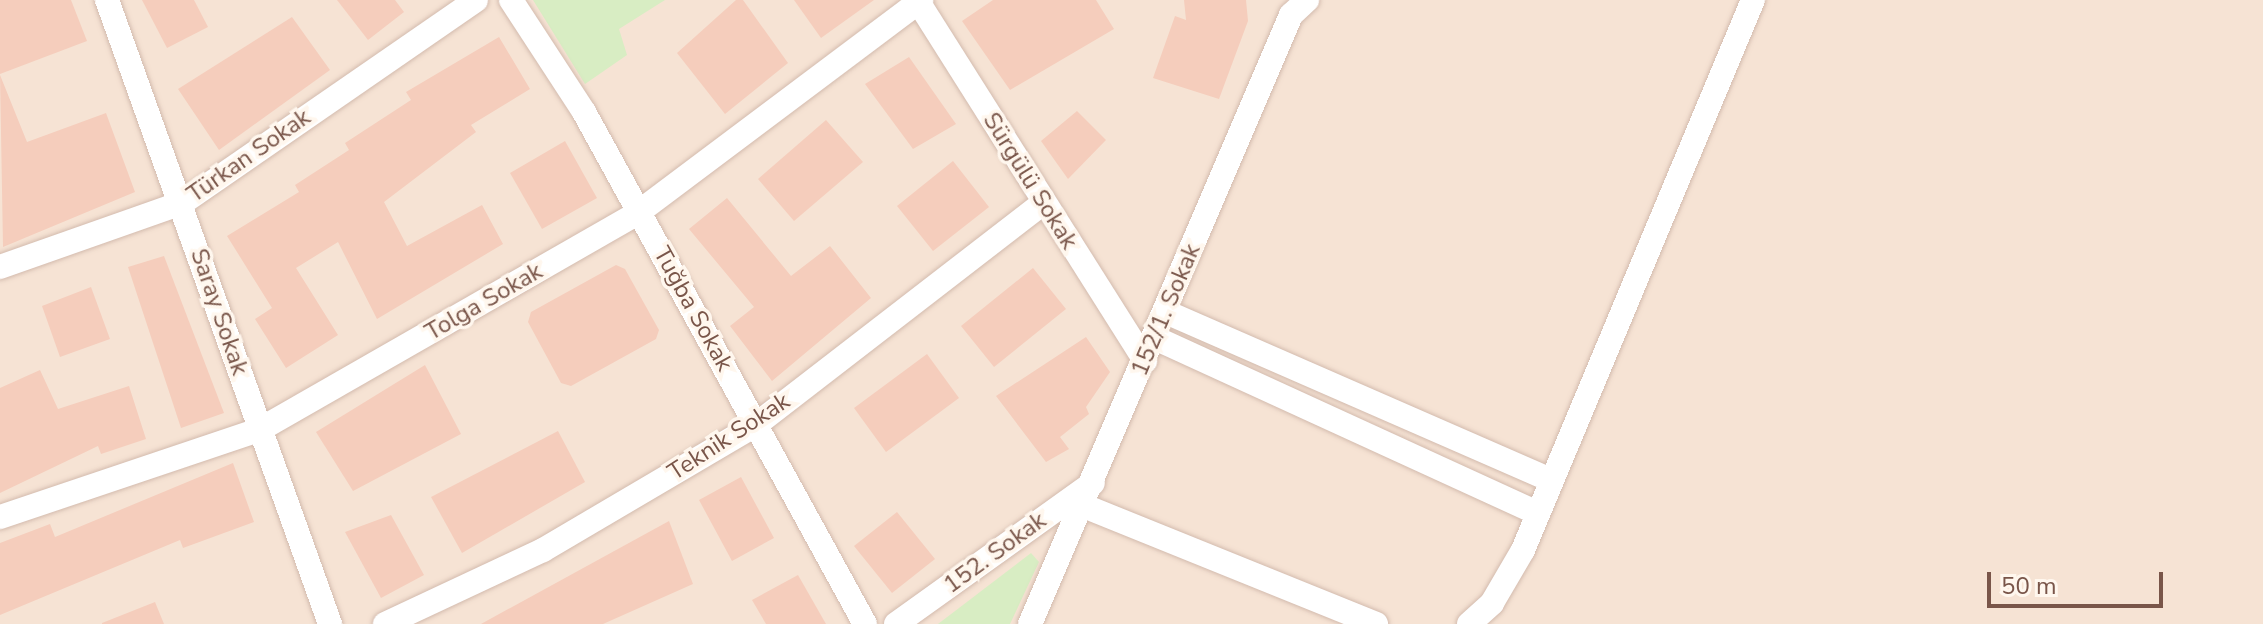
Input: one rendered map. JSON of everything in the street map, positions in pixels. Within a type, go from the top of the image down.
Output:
[{"type":"street","name":"Saray Sokak","points":[[107,0],[330,624]]},
{"type":"street","name":"Türkan Sokak","points":[[0,267],[182,203],[476,0]]},
{"type":"street","name":"Tuğba Sokak","points":[[511,0],[639,212],[865,624]]},
{"type":"street","name":"152/1. Sokak","points":[[1030,624],[1084,506],[1291,15],[1307,0]]},
{"type":"street","points":[[1469,624],[1492,603],[1538,513],[1753,0]]},
{"type":"street","name":"Tolga Sokak","points":[[0,517],[259,430],[639,212],[919,1]]},
{"type":"street","name":"Sürgülü Sokak","points":[[919,1],[1043,203],[1150,350]]},
{"type":"street","name":"Teknik Sokak","points":[[385,624],[543,550],[757,424],[1043,203]]},
{"type":"street","points":[[1166,312],[1552,481]]},
{"type":"street","points":[[1150,350],[1538,513]]},
{"type":"street","name":"152. Sokak","points":[[896,624],[1094,482]]},
{"type":"street","points":[[1084,506],[1376,624]]},
{"type":"shaded area","points":[[0,0],[2263,0],[2263,624],[0,624]]},
{"type":"green space","points":[[533,0],[665,0],[619,29],[627,55],[585,84]]},
{"type":"green space","points":[[1031,553],[1039,562],[1010,624],[938,624]]},
{"type":"building","points":[[0,0],[71,0],[87,41],[0,74]]},
{"type":"building","points":[[142,0],[194,0],[208,27],[167,48]]},
{"type":"building","points":[[337,0],[395,0],[404,12],[368,40]]},
{"type":"building","points":[[736,0],[743,0],[788,63],[725,114],[677,53]]},
{"type":"building","points":[[794,0],[874,0],[821,38]]},
{"type":"building","points":[[993,0],[1096,0],[1114,29],[1010,90],[962,21]]},
{"type":"building","points":[[1184,0],[1246,0],[1248,21],[1219,99],[1153,78],[1175,16],[1186,20]]},
{"type":"building","points":[[292,17],[330,70],[219,150],[178,89]]},
{"type":"building","points":[[499,37],[530,89],[471,125],[476,132],[384,202],[407,246],[482,205],[503,244],[377,319],[338,242],[296,268],[338,335],[286,368],[255,319],[272,308],[227,236],[299,192],[295,185],[349,150],[345,143],[411,100],[406,92]]},
{"type":"building","points":[[909,57],[956,124],[913,149],[865,84]]},
{"type":"building","points":[[0,75],[27,142],[106,113],[135,192],[3,247]]},
{"type":"building","points":[[1077,111],[1106,140],[1068,179],[1041,141]]},
{"type":"building","points":[[826,120],[863,162],[794,221],[758,179]]},
{"type":"building","points":[[565,141],[597,198],[542,229],[510,173]]},
{"type":"building","points":[[953,161],[989,207],[933,251],[897,206]]},
{"type":"building","points":[[727,198],[791,276],[830,246],[871,298],[772,381],[730,326],[754,307],[689,229]]},
{"type":"building","points":[[164,256],[224,413],[181,428],[128,267]]},
{"type":"building","points":[[616,265],[625,269],[659,330],[656,339],[571,386],[561,383],[528,322],[531,312]]},
{"type":"building","points":[[1033,268],[1066,309],[994,367],[961,326]]},
{"type":"building","points":[[91,287],[110,339],[60,357],[42,306]]},
{"type":"building","points":[[1086,337],[1110,372],[1086,407],[1089,414],[1060,437],[1069,449],[1046,462],[996,396]]},
{"type":"building","points":[[927,354],[959,398],[886,452],[854,408]]},
{"type":"building","points":[[425,365],[461,434],[353,491],[316,432]]},
{"type":"building","points":[[40,370],[58,409],[129,386],[146,439],[101,454],[98,446],[0,493],[0,388]]},
{"type":"building","points":[[558,431],[585,482],[462,553],[431,497]]},
{"type":"building","points":[[233,463],[254,522],[183,548],[180,540],[0,615],[0,543],[50,524],[55,537]]},
{"type":"building","points":[[741,477],[774,538],[732,561],[699,500]]},
{"type":"building","points":[[897,512],[935,559],[892,593],[854,546]]},
{"type":"building","points":[[391,515],[424,575],[381,598],[345,532]]},
{"type":"building","points":[[669,521],[693,584],[603,624],[481,624]]},
{"type":"building","points":[[798,575],[826,624],[766,624],[752,600]]},
{"type":"building","points":[[155,602],[164,624],[102,624],[102,623]]}]
